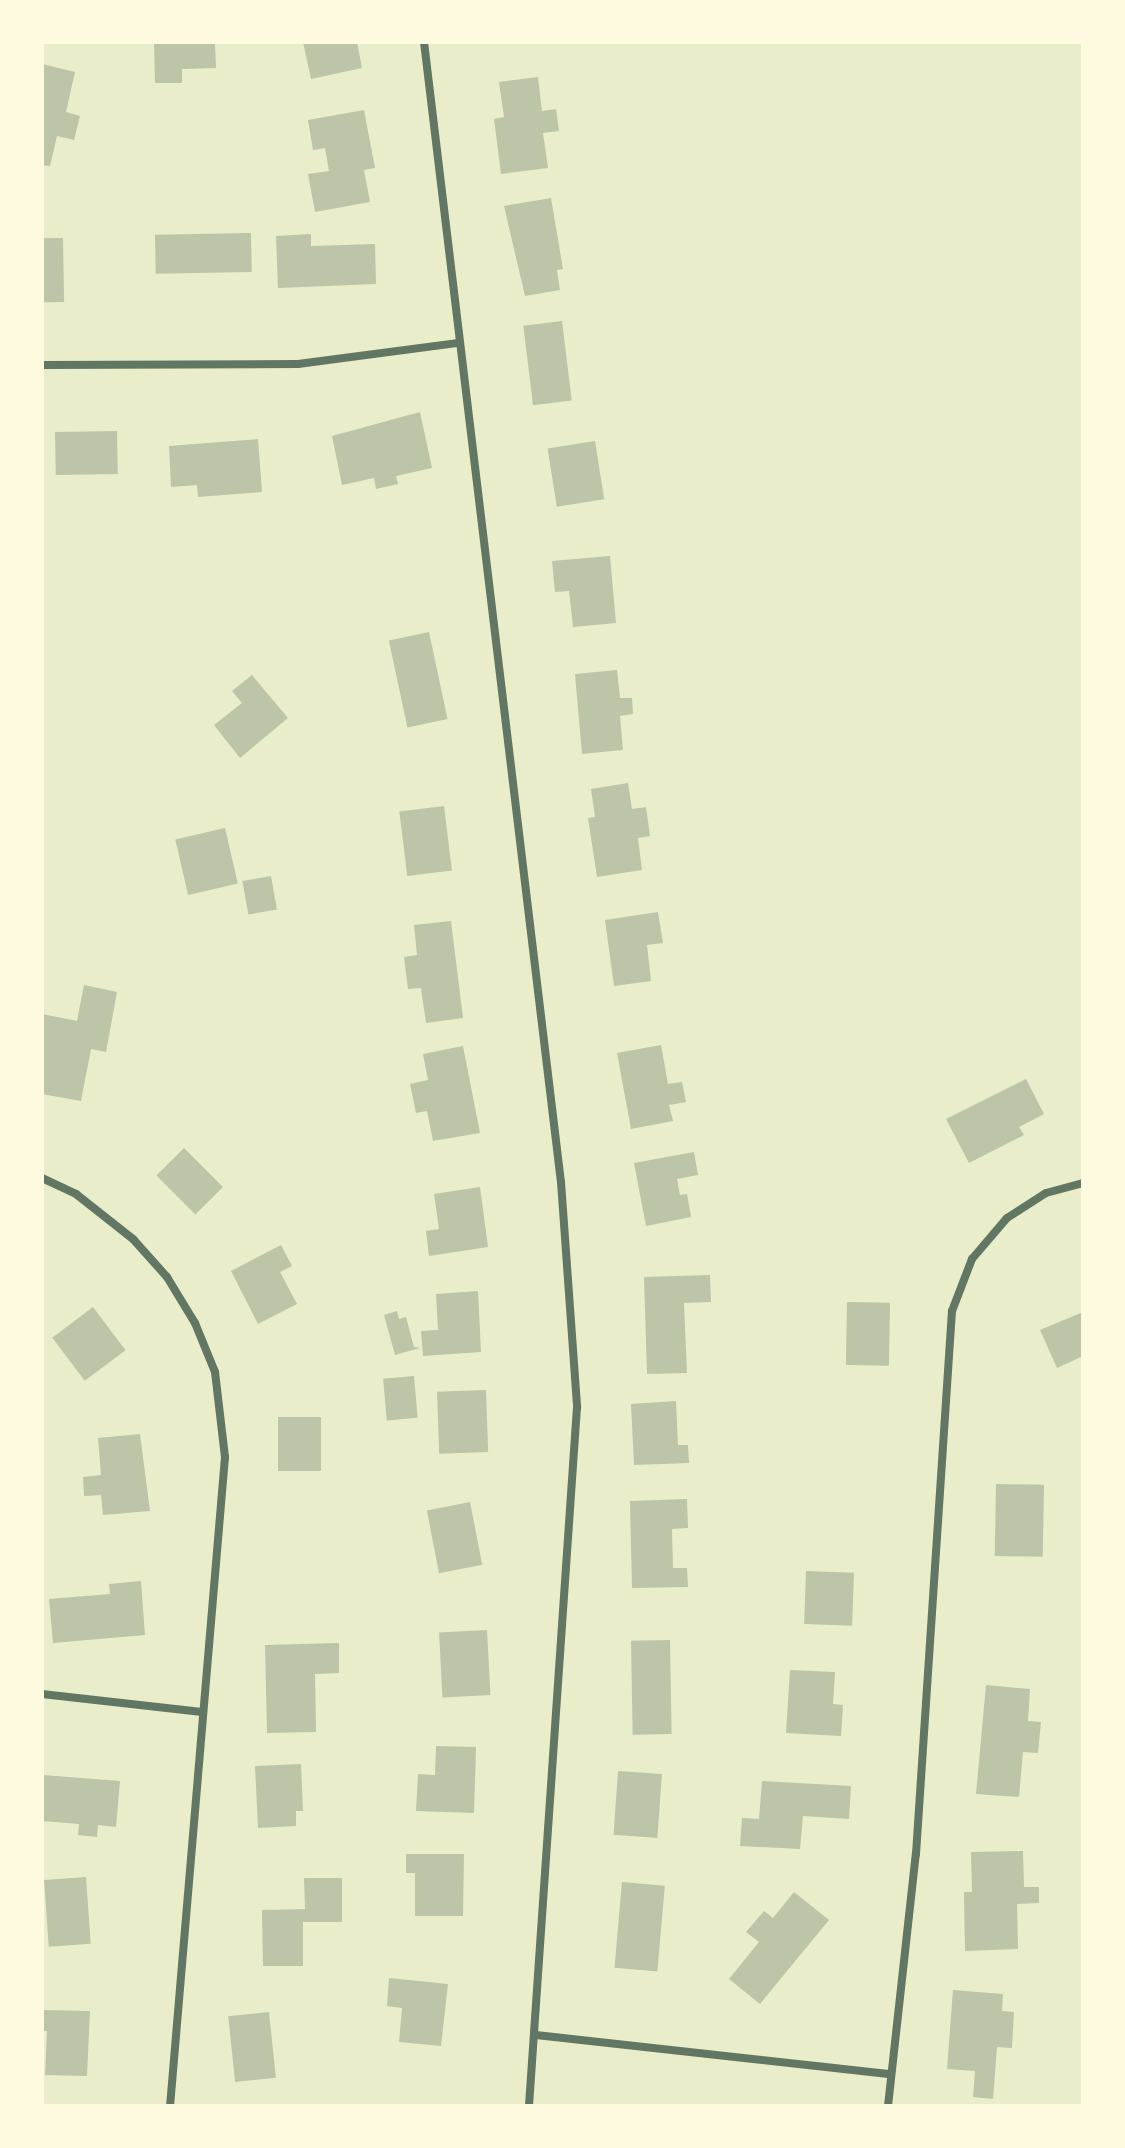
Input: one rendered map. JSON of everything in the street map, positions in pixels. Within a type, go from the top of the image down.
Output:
[{"type":"street","points":[[424,42],[457,343],[561,1182],[577,1407],[529,2106]]},
{"type":"street","points":[[42,365],[298,364],[457,343]]},
{"type":"street","points":[[42,1178],[104,1215],[158,1267],[195,1323],[215,1372],[225,1457],[170,2106]]},
{"type":"street","points":[[888,2106],[916,1854],[952,1311],[972,1259],[1007,1218],[1046,1193],[1083,1183]]},
{"type":"street","points":[[42,1694],[202,1712]]},
{"type":"street","points":[[536,2035],[891,2074]]},
{"type":"building","points":[[154,42],[215,42],[216,68],[182,69],[182,83],[155,83]]},
{"type":"building","points":[[303,42],[357,42],[362,68],[311,79]]},
{"type":"building","points":[[42,64],[75,72],[66,112],[80,116],[74,140],[57,136],[50,166],[42,165]]},
{"type":"building","points":[[538,77],[542,111],[556,109],[559,131],[543,133],[548,168],[501,174],[494,119],[504,117],[499,82]]},
{"type":"building","points":[[364,110],[375,168],[364,170],[370,202],[315,212],[308,174],[329,171],[325,148],[313,150],[308,120]]},
{"type":"building","points":[[551,198],[563,269],[557,270],[560,290],[525,296],[504,206]]},
{"type":"building","points":[[251,233],[252,272],[156,274],[155,235]]},
{"type":"building","points":[[311,234],[311,246],[375,244],[376,284],[278,288],[276,236]]},
{"type":"building","points":[[42,238],[63,238],[64,302],[43,302]]},
{"type":"building","points":[[562,321],[572,400],[533,405],[523,326]]},
{"type":"building","points":[[420,412],[432,468],[396,476],[398,484],[376,489],[374,478],[342,485],[332,436]]},
{"type":"building","points":[[117,431],[118,474],[56,475],[55,432]]},
{"type":"building","points":[[258,439],[262,492],[198,497],[197,485],[171,487],[169,446]]},
{"type":"building","points":[[595,441],[604,499],[557,507],[548,449]]},
{"type":"building","points":[[610,556],[616,623],[573,627],[569,591],[555,592],[552,561]]},
{"type":"building","points":[[429,632],[448,719],[407,728],[389,641]]},
{"type":"building","points":[[617,670],[620,698],[632,698],[633,714],[620,716],[623,750],[582,754],[575,674]]},
{"type":"building","points":[[252,675],[288,718],[240,758],[214,725],[242,703],[232,691]]},
{"type":"building","points":[[628,783],[632,809],[646,807],[650,836],[638,838],[642,870],[597,877],[588,818],[595,817],[591,789]]},
{"type":"building","points":[[444,806],[452,871],[407,876],[399,811]]},
{"type":"building","points":[[225,828],[238,884],[188,895],[175,839]]},
{"type":"building","points":[[271,876],[277,909],[248,915],[242,881]]},
{"type":"building","points":[[658,912],[663,943],[647,945],[651,981],[614,986],[605,920]]},
{"type":"building","points":[[451,921],[463,1018],[426,1023],[421,988],[408,989],[404,957],[417,955],[414,925]]},
{"type":"building","points":[[84,985],[117,992],[106,1052],[91,1049],[81,1101],[42,1094],[42,1014],[77,1021]]},
{"type":"building","points":[[661,1045],[668,1084],[682,1082],[686,1102],[669,1105],[673,1121],[631,1129],[617,1053]]},
{"type":"building","points":[[463,1046],[480,1133],[433,1141],[427,1111],[416,1113],[410,1084],[428,1080],[423,1054]]},
{"type":"building","points":[[1026,1079],[1044,1114],[1019,1127],[1024,1135],[969,1163],[946,1119]]},
{"type":"building","points":[[184,1148],[223,1187],[195,1214],[156,1176]]},
{"type":"building","points":[[694,1152],[698,1175],[677,1179],[680,1195],[687,1194],[691,1217],[646,1226],[634,1163]]},
{"type":"building","points":[[480,1187],[488,1247],[429,1256],[426,1231],[439,1229],[434,1194]]},
{"type":"building","points":[[281,1245],[292,1266],[280,1272],[297,1304],[258,1324],[231,1271]]},
{"type":"building","points":[[710,1275],[711,1302],[684,1303],[687,1373],[647,1374],[644,1277]]},
{"type":"building","points":[[478,1291],[481,1352],[423,1356],[421,1331],[438,1330],[436,1294]]},
{"type":"building","points":[[847,1302],[890,1303],[889,1366],[846,1365]]},
{"type":"building","points":[[93,1307],[125,1350],[85,1381],[52,1338]]},
{"type":"building","points":[[397,1311],[399,1319],[406,1317],[414,1347],[420,1348],[395,1355],[384,1315]]},
{"type":"building","points":[[1083,1312],[1083,1356],[1057,1368],[1040,1330]]},
{"type":"building","points":[[414,1376],[418,1418],[387,1421],[383,1379]]},
{"type":"building","points":[[486,1390],[488,1452],[439,1454],[437,1392]]},
{"type":"building","points":[[676,1401],[678,1445],[688,1445],[689,1463],[634,1465],[631,1404]]},
{"type":"building","points":[[278,1417],[321,1417],[321,1471],[278,1471]]},
{"type":"building","points":[[140,1434],[150,1511],[103,1515],[101,1495],[84,1496],[83,1477],[101,1475],[98,1438]]},
{"type":"building","points":[[996,1484],[1044,1485],[1043,1557],[995,1556]]},
{"type":"building","points":[[687,1499],[688,1528],[672,1529],[673,1568],[687,1568],[688,1587],[632,1588],[630,1501]]},
{"type":"building","points":[[470,1502],[482,1565],[439,1573],[427,1510]]},
{"type":"building","points":[[806,1571],[854,1573],[852,1626],[804,1624]]},
{"type":"building","points":[[141,1581],[145,1635],[53,1643],[49,1599],[110,1594],[109,1584]]},
{"type":"building","points":[[487,1630],[490,1695],[442,1697],[439,1633]]},
{"type":"building","points":[[670,1640],[672,1734],[633,1735],[631,1641]]},
{"type":"building","points":[[339,1643],[339,1673],[315,1674],[316,1732],[267,1733],[265,1645]]},
{"type":"building","points":[[790,1670],[835,1672],[833,1704],[843,1705],[841,1736],[786,1733]]},
{"type":"building","points":[[986,1685],[1030,1689],[1028,1721],[1041,1722],[1038,1753],[1023,1752],[1019,1797],[976,1794]]},
{"type":"building","points":[[436,1746],[476,1747],[474,1813],[416,1811],[418,1774],[435,1775]]},
{"type":"building","points":[[301,1764],[303,1811],[296,1811],[296,1826],[258,1828],[255,1766]]},
{"type":"building","points":[[618,1771],[662,1774],[657,1838],[614,1835]]},
{"type":"building","points":[[43,1775],[120,1781],[116,1827],[98,1825],[97,1837],[78,1835],[79,1824],[42,1821]]},
{"type":"building","points":[[762,1781],[851,1786],[849,1819],[803,1816],[800,1849],[740,1846],[742,1818],[759,1819]]},
{"type":"building","points":[[1023,1851],[1024,1887],[1039,1887],[1039,1903],[1017,1904],[1018,1949],[965,1951],[964,1892],[972,1892],[971,1852]]},
{"type":"building","points":[[406,1854],[464,1854],[463,1916],[415,1916],[415,1873],[406,1873]]},
{"type":"building","points":[[86,1877],[91,1944],[49,1947],[44,1880]]},
{"type":"building","points":[[304,1878],[342,1878],[342,1922],[303,1922],[303,1966],[263,1966],[262,1910],[305,1909]]},
{"type":"building","points":[[622,1882],[665,1886],[657,1971],[615,1968]]},
{"type":"building","points":[[794,1892],[829,1920],[760,2004],[729,1979],[759,1942],[746,1932],[764,1911],[773,1918]]},
{"type":"building","points":[[389,1978],[448,1984],[441,2046],[399,2042],[402,2008],[387,2006]]},
{"type":"building","points":[[953,1990],[1003,1994],[1002,2011],[1014,2012],[1012,2048],[997,2047],[993,2099],[973,2097],[975,2071],[947,2069]]},
{"type":"building","points":[[42,2010],[90,2011],[87,2076],[45,2075],[47,2031],[42,2031]]},
{"type":"building","points":[[269,2012],[276,2078],[235,2082],[228,2016]]}]
